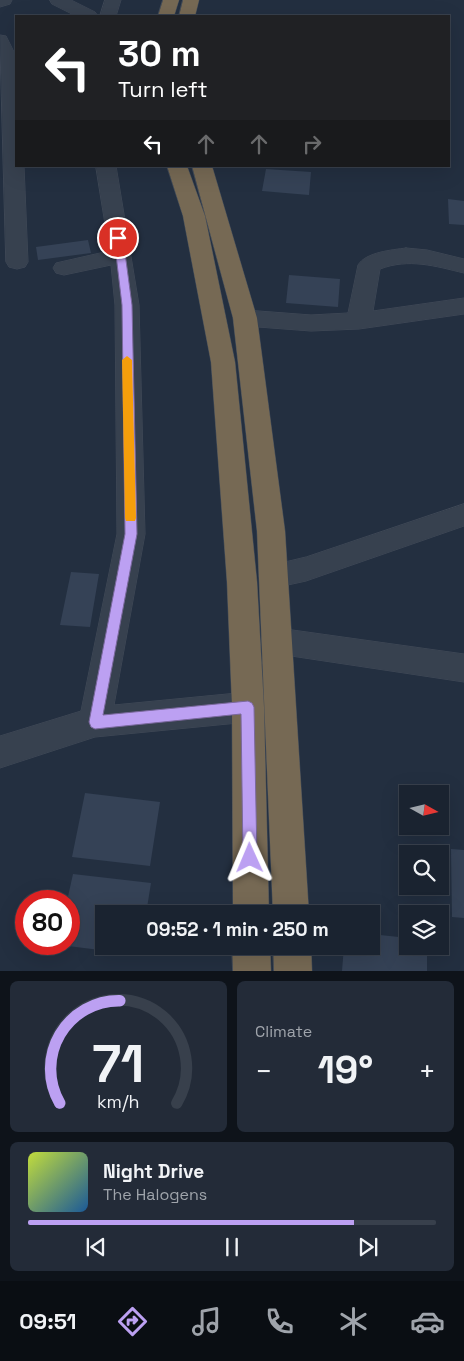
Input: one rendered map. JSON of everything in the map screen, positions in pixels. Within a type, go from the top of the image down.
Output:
[{"type":"highway","points":[[166,15],[171,0]]},
{"type":"highway","points":[[187,15],[191,0]]},
{"type":"highway","points":[[177,167],[194,216],[223,362],[242,582],[248,707],[251,905]]},
{"type":"highway","points":[[202,167],[245,318],[271,531],[291,905]]},
{"type":"highway","points":[[251,955],[252,971]]},
{"type":"highway","points":[[293,955],[294,971]]},
{"type":"street","points":[[0,2],[4,0]]},
{"type":"street","points":[[58,0],[86,15]]},
{"type":"street","points":[[108,15],[113,0]]},
{"type":"street","points":[[0,40],[7,55],[10,73],[17,262]]},
{"type":"street","points":[[95,722],[131,534],[127,305],[122,256],[106,167]]},
{"type":"street","points":[[359,321],[369,265],[389,256],[416,254],[464,266]]},
{"type":"street","points":[[64,268],[122,256]]},
{"type":"street","points":[[245,318],[311,323],[359,321],[464,306]]},
{"type":"street","points":[[274,576],[306,569],[464,515]]},
{"type":"street","points":[[278,641],[464,668]]},
{"type":"street","points":[[0,752],[95,722],[248,707]]},
{"type":"building","points":[[266,169],[311,172],[309,195],[262,191]]},
{"type":"building","points":[[448,199],[464,201],[464,225],[449,224]]},
{"type":"building","points":[[88,240],[91,253],[38,260],[36,247]]},
{"type":"building","points":[[289,275],[340,279],[338,307],[286,303]]},
{"type":"building","points":[[71,572],[99,574],[90,627],[60,625]]},
{"type":"building","points":[[85,793],[160,802],[150,866],[72,857]]},
{"type":"building","points":[[451,849],[464,850],[464,918],[452,917]]},
{"type":"building","points":[[73,874],[151,883],[147,905],[95,905],[95,949],[80,948],[80,890],[69,890]]},
{"type":"building","points":[[380,935],[399,937],[399,955],[427,955],[427,971],[342,971],[343,955],[380,955]]},
{"type":"slow traffic","points":[[127,360],[131,518]]},
{"type":"route","points":[[118,238],[122,256],[127,305],[131,534],[95,722],[248,707],[250,858]]}]
